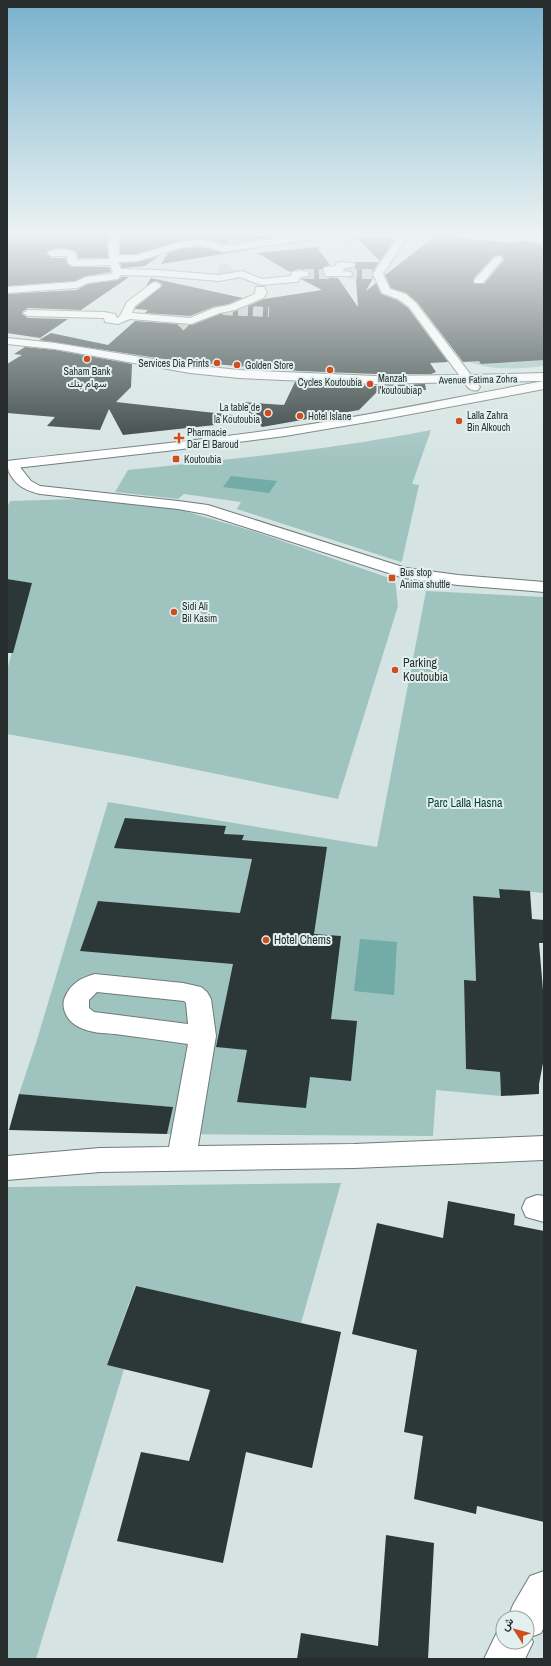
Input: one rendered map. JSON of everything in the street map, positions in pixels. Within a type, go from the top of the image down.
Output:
[{"type":"street","points":[[28,313],[104,315],[112,316],[109,320],[116,321],[125,316],[191,321],[214,313]]},
{"type":"street","points":[[414,313],[420,315],[483,398]]},
{"type":"street","name":"Avenue Fatima Zohra","points":[[8,342],[55,346],[158,364],[239,374],[376,380],[544,377]]},
{"type":"street","points":[[10,469],[325,426],[483,398],[544,385]]},
{"type":"street","points":[[10,469],[258,442],[360,425],[479,402],[538,394]]},
{"type":"street","points":[[10,469],[24,484],[34,489],[178,505],[208,510],[404,574],[544,587]]},
{"type":"street","points":[[182,1157],[203,1036]]},
{"type":"street","points":[[7,1168],[100,1160],[182,1157],[354,1156],[544,1148]]},
{"type":"street","points":[[532,1610],[544,1590]]},
{"type":"street","points":[[504,1659],[509,1650]]},
{"type":"green space","points":[[544,354],[544,366],[534,367],[495,368],[467,361],[479,361],[481,364],[514,362]]},
{"type":"green space","points":[[431,430],[412,484],[419,485],[401,562],[237,509],[241,502],[184,494],[178,499],[115,492],[128,470],[318,449]]},
{"type":"green space","points":[[79,499],[174,508],[259,533],[395,580],[398,606],[338,799],[134,757],[7,734],[7,670],[32,583],[7,579],[7,508],[10,501]]},
{"type":"green space","name":"Parc Lalla Hasna","points":[[426,591],[544,597],[544,893],[500,889],[500,898],[473,896],[476,981],[464,981],[466,1069],[500,1072],[501,1096],[436,1090],[433,1136],[167,1134],[172,1107],[19,1094],[37,1040],[108,802],[377,847]]},
{"type":"green space","points":[[341,1183],[301,1323],[135,1286],[107,1365],[124,1369],[36,1659],[7,1659],[7,1187]]},
{"type":"shaded area","points":[[231,476],[277,481],[269,493],[223,487]]},
{"type":"shaded area","points":[[360,939],[397,942],[394,995],[354,991]]},
{"type":"building","points":[[7,313],[22,313],[28,318],[68,319],[40,338],[7,333]]},
{"type":"building","points":[[145,313],[198,313],[190,316]]},
{"type":"building","points":[[227,313],[412,313],[448,362],[430,363],[436,372],[431,374],[376,374],[299,371],[177,361],[39,340],[51,333],[108,345],[135,321],[192,325]]},
{"type":"building","points":[[425,313],[544,313],[544,360],[481,364],[479,361],[463,362]]},
{"type":"building","points":[[25,347],[55,350],[132,364],[131,387],[116,402],[233,415],[233,423],[123,435],[109,409],[100,430],[47,426],[55,417],[7,413],[7,364],[22,355],[14,354]]},
{"type":"building","points":[[295,382],[376,386],[425,384],[426,390],[379,390],[359,410],[262,427],[240,402],[284,405]]},
{"type":"building","points":[[7,579],[32,583],[13,653],[7,653]]},
{"type":"building","points":[[125,818],[226,826],[224,834],[244,835],[242,840],[327,847],[314,934],[341,936],[331,1019],[357,1021],[351,1081],[310,1077],[306,1108],[237,1102],[247,1050],[216,1047],[233,964],[80,951],[98,901],[240,913],[252,859],[114,848]]},
{"type":"building","points":[[499,889],[530,891],[532,919],[544,920],[544,943],[539,943],[544,1002],[544,1058],[539,1084],[539,1094],[501,1096],[500,1072],[466,1069],[464,980],[476,981],[473,896],[500,898]]},
{"type":"building","points":[[19,1094],[173,1107],[167,1134],[9,1130]]},
{"type":"building","points":[[448,1201],[515,1214],[514,1225],[544,1231],[544,1522],[477,1506],[476,1514],[414,1499],[423,1436],[404,1432],[417,1350],[352,1334],[377,1223],[443,1238]]},
{"type":"building","points":[[136,1286],[341,1332],[312,1468],[246,1452],[223,1563],[117,1541],[141,1452],[189,1461],[210,1390],[107,1365]]},
{"type":"building","points":[[386,1535],[434,1543],[428,1659],[297,1659],[301,1633],[378,1646]]},
{"type":"tunnel","points":[[180,327],[186,321]]},
{"type":"place","name":"Saham Bank سهام بنك","points":[[87,359]]},
{"type":"place","name":"Services Dia Prints","points":[[217,363]]},
{"type":"place","name":"Golden Store","points":[[237,365]]},
{"type":"place","name":"Cycles Koutoubia","points":[[330,370]]},
{"type":"place","name":"Manzah l'koutoubiap","points":[[370,384]]},
{"type":"place","name":"La table de la Koutoubia","points":[[268,413]]},
{"type":"place","name":"Hotel Islane","points":[[300,416]]},
{"type":"place","name":"Lalla Zahra Bin Alkouch","points":[[459,421]]},
{"type":"place","name":"Pharmacie Dar El Baroud","points":[[179,438]]},
{"type":"place","name":"Koutoubia","points":[[176,459]]},
{"type":"place","name":"Bus stop Anima shuttle","points":[[392,578]]},
{"type":"place","name":"Sidi Ali Bil Kasim","points":[[174,612]]},
{"type":"place","name":"Parking Koutoubia","points":[[395,670]]},
{"type":"place","name":"Hotel Chems","points":[[266,940]]}]
